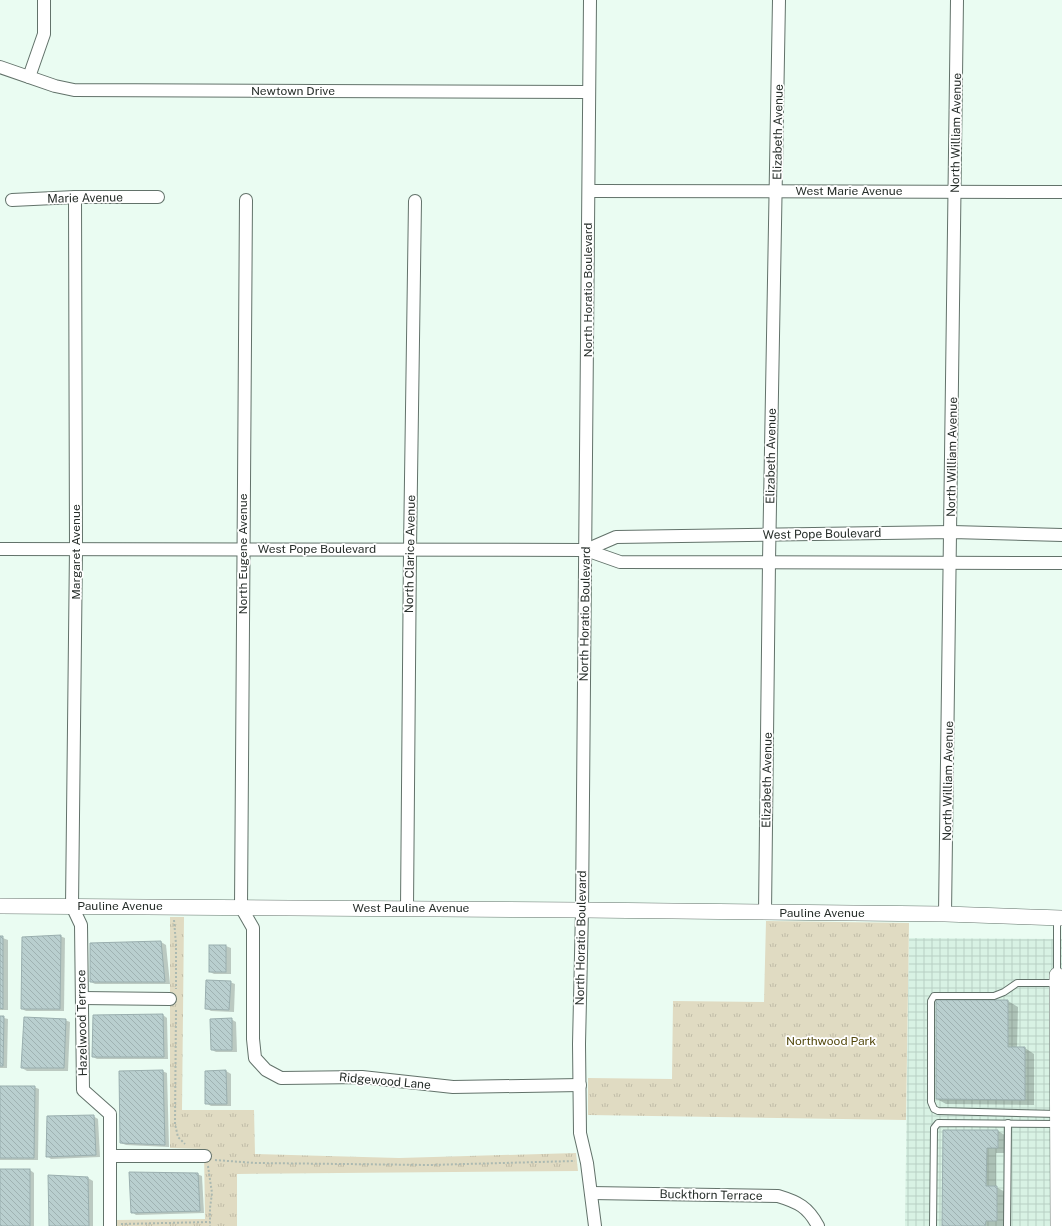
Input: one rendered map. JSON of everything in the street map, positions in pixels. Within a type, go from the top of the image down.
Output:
[{"type":"street","points":[[29,77],[44,34],[44,0]]},
{"type":"street","name":"North Horatio Boulevard","points":[[590,0],[580,1133],[586,1160],[595,1226]]},
{"type":"street","name":"Elizabeth Avenue","points":[[765,913],[769,534],[777,191],[779,0]]},
{"type":"street","name":"North William Avenue","points":[[946,914],[952,532],[957,0]]},
{"type":"street","name":"Newtown Drive","points":[[0,67],[55,86],[74,90],[590,92]]},
{"type":"street","name":"West Marie Avenue","points":[[589,191],[1062,192]]},
{"type":"street","name":"Marie Avenue","points":[[12,200],[158,197]]},
{"type":"street","name":"Margaret Avenue","points":[[72,906],[76,548],[75,198]]},
{"type":"street","name":"North Eugene Avenue","points":[[241,907],[246,200]]},
{"type":"street","name":"North Clarice Avenue","points":[[407,908],[415,201]]},
{"type":"street","name":"West Pope Boulevard","points":[[586,550],[616,537],[952,532],[1062,535]]},
{"type":"street","name":"West Pope Boulevard","points":[[0,549],[586,550],[620,562],[769,561],[1062,563]]},
{"type":"street","name":"Pauline Avenue","points":[[0,906],[241,907]]},
{"type":"street","name":"Hazelwood Terrace","points":[[72,906],[82,925],[83,1090],[110,1114],[110,1225]]},
{"type":"street","name":"West Pauline Avenue","points":[[241,907],[582,910]]},
{"type":"street","name":"Ridgewood Lane","points":[[241,907],[253,928],[253,1039],[255,1058],[266,1070],[281,1078],[362,1077],[453,1087],[580,1084]]},
{"type":"street","name":"Pauline Avenue","points":[[582,910],[946,914],[1059,918]]},
{"type":"street","points":[[1057,979],[1060,1072],[1057,1119],[1060,1184],[1058,1226]]},
{"type":"street","points":[[82,998],[174,999]]},
{"type":"street","points":[[110,1156],[206,1157]]},
{"type":"street","name":"Buckthorn Terrace","points":[[591,1193],[778,1196],[796,1201],[812,1215],[818,1226]]},
{"type":"lane","points":[[1057,1119],[934,1110],[931,1102],[931,1001],[934,996],[994,996],[1004,992],[1017,983],[1057,979],[1059,918]]},
{"type":"lane","points":[[933,1226],[934,1128],[938,1123],[1008,1123],[1057,1119]]},
{"type":"lane","points":[[1007,1226],[1008,1123]]},
{"type":"path","points":[[173,907],[176,944],[174,999],[175,1124],[178,1137],[187,1145]]},
{"type":"path","points":[[210,1226],[212,1193],[206,1157],[226,1162],[263,1163],[430,1164],[586,1160]]},
{"type":"path","points":[[110,1225],[210,1222]]},
{"type":"shaded area","points":[[909,938],[1062,939],[1062,1226],[905,1226]]},
{"type":"green space","points":[[170,917],[184,917],[182,1110],[254,1110],[255,1154],[399,1158],[576,1153],[578,1171],[237,1174],[237,1226],[114,1226],[114,1220],[205,1219],[204,1149],[170,1148]]},
{"type":"green space","name":"Northwood Park","points":[[766,921],[909,923],[906,1120],[588,1115],[588,1078],[672,1079],[673,1001],[764,1002]]},
{"type":"building","points":[[61,935],[60,1009],[21,1009],[22,937]]},
{"type":"building","points":[[0,936],[3,936],[3,1009],[0,1008]]},
{"type":"building","points":[[161,941],[165,982],[90,982],[90,943]]},
{"type":"building","points":[[209,945],[226,945],[226,972],[209,972]]},
{"type":"building","points":[[206,980],[231,981],[229,1010],[205,1009]]},
{"type":"building","points":[[936,1000],[1008,1000],[1008,1047],[1025,1047],[1025,1100],[936,1099]]},
{"type":"building","points":[[163,1014],[164,1057],[92,1057],[93,1015]]},
{"type":"building","points":[[0,1016],[4,1016],[3,1066],[0,1066]]},
{"type":"building","points":[[24,1017],[66,1019],[64,1068],[21,1068]]},
{"type":"building","points":[[232,1018],[232,1050],[211,1050],[210,1019]]},
{"type":"building","points":[[163,1070],[165,1145],[120,1143],[119,1071]]},
{"type":"building","points":[[226,1070],[227,1104],[205,1104],[205,1071]]},
{"type":"building","points":[[0,1086],[35,1086],[34,1158],[0,1158]]},
{"type":"building","points":[[94,1115],[96,1155],[46,1157],[47,1116]]},
{"type":"building","points":[[943,1130],[998,1130],[998,1148],[987,1148],[986,1186],[997,1186],[997,1221],[986,1221],[985,1226],[942,1226]]},
{"type":"building","points":[[0,1169],[30,1169],[30,1226],[0,1226]]},
{"type":"building","points":[[129,1172],[198,1173],[200,1211],[131,1213]]},
{"type":"building","points":[[48,1175],[88,1177],[89,1226],[49,1226]]}]
